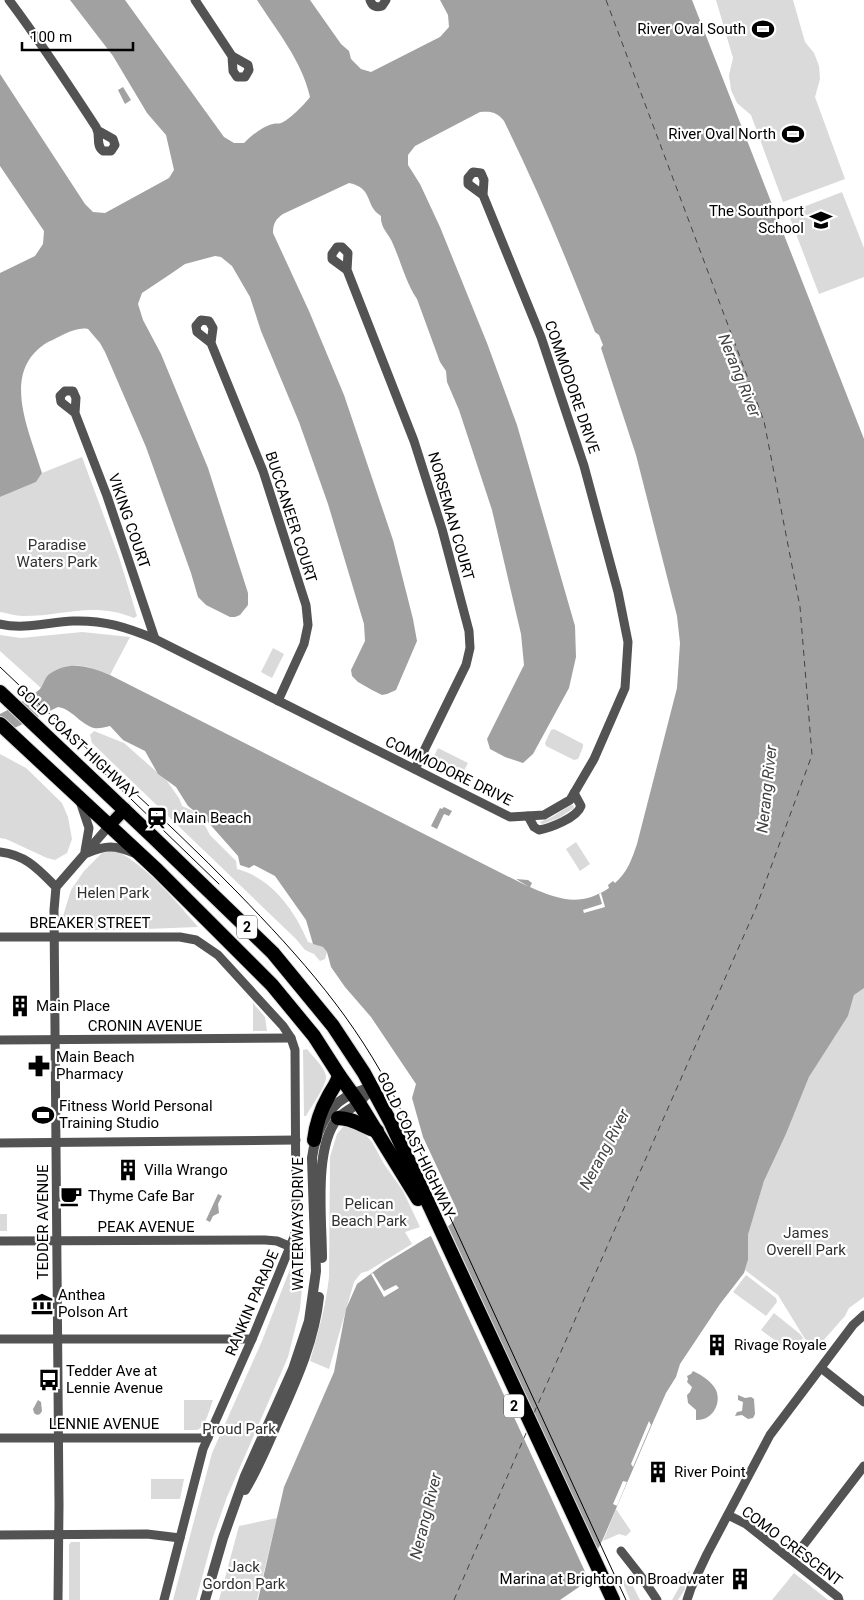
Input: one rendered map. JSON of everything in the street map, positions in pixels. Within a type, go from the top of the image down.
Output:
[{"type":"highway","name":"GOLD COAST HIGHWAY","points":[[1,693],[125,809],[272,953],[307,992],[333,1026],[372,1087],[391,1123],[431,1220],[604,1592],[613,1600]]},
{"type":"highway","name":"GOLD COAST HIGHWAY","points":[[0,724],[141,856],[272,985],[310,1029],[377,1131],[431,1220]]},
{"type":"highway","points":[[314,1140],[315,1127],[319,1115],[337,1083],[339,1075]]},
{"type":"highway","points":[[338,1118],[348,1118],[377,1131]]},
{"type":"main road","points":[[109,826],[125,809]]},
{"type":"street","points":[[9,0],[62,74],[98,130]]},
{"type":"street","points":[[195,0],[232,56]]},
{"type":"street","points":[[370,0],[377,7],[382,6],[386,0]]},
{"type":"street","name":"COMMODORE DRIVE","points":[[0,624],[19,626],[72,621],[108,623],[127,628],[155,639],[510,817],[544,815],[570,800],[594,759],[624,688],[628,642],[618,592],[584,466],[541,337],[483,195]]},
{"type":"street","name":"NORSEMAN COURT","points":[[347,270],[414,441],[442,529],[469,631],[470,648],[466,665],[414,769]]},
{"type":"street","name":"BUCCANEER COURT","points":[[211,343],[263,471],[306,605],[308,625],[304,644],[278,701]]},
{"type":"street","name":"VIKING COURT","points":[[75,413],[107,496],[155,639]]},
{"type":"street","points":[[528,816],[534,828],[539,830],[548,828],[576,814],[581,806],[574,793]]},
{"type":"street","points":[[79,797],[89,828],[84,854]]},
{"type":"street","points":[[0,852],[27,860],[56,887],[109,826]]},
{"type":"street","points":[[84,854],[100,847],[109,846],[121,848],[141,856]]},
{"type":"street","name":"TEDDER AVENUE","points":[[56,887],[58,1600]]},
{"type":"street","name":"BREAKER STREET","points":[[0,937],[180,937]]},
{"type":"street","name":"RANKIN PARADE","points":[[164,1600],[203,1449],[291,1247],[296,1227],[295,1050],[291,1038],[283,1026],[218,955],[196,940],[180,937]]},
{"type":"street","name":"CRONIN AVENUE","points":[[0,1040],[291,1038]]},
{"type":"street","points":[[356,1098],[372,1087]]},
{"type":"street","name":"WATERWAYS DRIVE","points":[[235,1504],[252,1478],[263,1456],[304,1363],[312,1338],[318,1311],[322,1270],[322,1164],[325,1146],[338,1118],[356,1098]]},
{"type":"street","name":"WATERWAYS DRIVE","points":[[206,1599],[245,1476],[293,1368],[309,1321],[316,1271],[312,1172],[314,1140],[339,1102],[356,1098]]},
{"type":"street","points":[[0,1143],[296,1140]]},
{"type":"street","name":"PEAK AVENUE","points":[[0,1241],[265,1240],[277,1241],[291,1247]]},
{"type":"street","points":[[688,1600],[699,1571],[776,1426],[853,1325],[864,1315]]},
{"type":"street","points":[[0,1339],[252,1338]]},
{"type":"street","points":[[821,1368],[864,1402]]},
{"type":"street","name":"LENNIE AVENUE","points":[[0,1438],[208,1438]]},
{"type":"street","points":[[792,1560],[864,1466]]},
{"type":"street","name":"COMO CRESCENT","points":[[728,1515],[746,1524],[840,1600]]},
{"type":"street","points":[[0,1534],[147,1534],[180,1538]]},
{"type":"street","points":[[621,1551],[657,1600]]},
{"type":"green space","points":[[716,0],[793,0],[805,42],[814,53],[819,66],[820,79],[815,97],[845,179],[783,202],[751,115],[737,103],[731,90],[729,75],[733,58]]},
{"type":"green space","points":[[842,192],[864,248],[864,277],[819,294],[788,213]]},
{"type":"green space","name":"Paradise Waters Park","points":[[82,457],[119,557],[137,616],[134,618],[119,613],[92,610],[23,616],[0,612],[0,497],[36,482],[42,473]]},
{"type":"green space","points":[[82,632],[130,637],[110,675],[88,667],[70,666],[58,672],[41,688],[0,651],[0,635],[21,638]]},
{"type":"green space","points":[[273,648],[284,654],[272,678],[261,672]]},
{"type":"green space","points":[[554,729],[583,744],[578,759],[574,760],[546,746],[545,743],[551,730]]},
{"type":"green space","points":[[94,731],[124,743],[167,781],[179,798],[182,806],[195,812],[201,818],[210,835],[236,861],[237,869],[250,873],[261,880],[281,897],[303,930],[308,942],[323,947],[327,952],[325,959],[320,961],[314,954],[305,950],[296,939],[92,743],[90,735]]},
{"type":"green space","points":[[438,748],[468,763],[460,778],[432,765],[432,760]]},
{"type":"green space","points":[[0,754],[26,768],[62,803],[68,817],[72,839],[67,853],[55,860],[0,838]]},
{"type":"green space","points":[[571,805],[574,808],[559,818],[543,824],[540,823],[540,822]]},
{"type":"green space","points":[[576,842],[590,864],[580,871],[566,849]]},
{"type":"green space","name":"Helen Park","points":[[115,850],[149,874],[198,927],[77,930],[71,927],[63,916],[71,890],[84,871],[102,853]]},
{"type":"green space","name":"James Overell Park","points":[[864,988],[864,1297],[849,1308],[845,1316],[813,1352],[778,1295],[745,1270],[748,1260],[748,1235],[764,1181],[786,1134],[809,1077],[848,1016],[854,995]]},
{"type":"green space","points":[[253,1003],[265,1017],[267,1031],[253,1031]]},
{"type":"green space","points":[[307,1049],[321,1065],[325,1072],[326,1080],[306,1116],[304,1116],[303,1050]]},
{"type":"green space","name":"Pelican Beach Park","points":[[346,1125],[364,1133],[372,1142],[384,1164],[403,1191],[420,1227],[405,1232],[412,1244],[368,1271],[361,1273],[354,1282],[329,1369],[310,1361],[328,1288],[330,1157],[337,1134]]},
{"type":"green space","points":[[0,1214],[7,1214],[7,1231],[0,1231]]},
{"type":"green space","name":"Proud Park","points":[[299,1246],[306,1248],[300,1309],[288,1357],[227,1497],[213,1537],[196,1600],[173,1600],[212,1453],[262,1341]]},
{"type":"green space","points":[[746,1275],[776,1298],[777,1302],[766,1316],[733,1292]]},
{"type":"green space","points":[[774,1313],[803,1338],[791,1352],[761,1330]]},
{"type":"green space","points":[[184,1400],[213,1400],[203,1425],[197,1430],[184,1430]]},
{"type":"green space","points":[[151,1479],[184,1479],[180,1499],[151,1499]]},
{"type":"green space","points":[[616,1509],[631,1531],[626,1536],[619,1534],[603,1541]]},
{"type":"green space","name":"Jack Gordon Park","points":[[277,1518],[257,1600],[219,1600],[239,1526]]},
{"type":"green space","points":[[71,1542],[80,1542],[80,1600],[69,1600],[69,1545]]},
{"type":"green space","points":[[689,1570],[690,1572],[684,1583],[685,1589],[678,1600],[672,1600]]},
{"type":"green space","points":[[794,1573],[828,1600],[772,1600]]},
{"type":"green space","points":[[629,1578],[640,1600],[630,1600],[622,1581]]},
{"type":"water","name":"Nerang River","points":[[70,0],[125,0],[224,137],[234,143],[244,143],[265,127],[284,122],[310,97],[295,59],[257,0],[310,0],[341,44],[349,51],[351,59],[361,69],[371,72],[440,37],[449,27],[448,15],[440,0],[692,0],[864,439],[864,988],[854,995],[848,1016],[809,1077],[786,1134],[764,1181],[748,1235],[748,1260],[744,1273],[720,1304],[680,1364],[676,1377],[666,1393],[603,1539],[579,1587],[560,1600],[258,1600],[284,1487],[334,1372],[346,1309],[357,1284],[384,1264],[446,1228],[453,1222],[457,1210],[423,1137],[412,1098],[416,1084],[371,1017],[345,987],[331,967],[327,952],[323,947],[313,944],[306,920],[275,876],[254,865],[249,868],[240,865],[238,856],[207,821],[188,806],[176,787],[158,774],[145,751],[123,740],[110,726],[94,728],[63,708],[58,707],[0,735],[0,714],[40,689],[47,676],[58,669],[80,666],[95,669],[529,887],[516,879],[528,880],[532,883],[530,887],[560,898],[570,899],[589,898],[609,888],[608,885],[613,881],[615,883],[626,870],[637,844],[677,688],[680,643],[677,616],[636,455],[601,348],[603,345],[599,335],[595,332],[563,252],[504,121],[494,113],[480,112],[415,146],[408,155],[408,165],[420,184],[440,227],[487,343],[517,425],[575,626],[576,657],[569,688],[533,754],[523,763],[505,757],[490,749],[487,739],[524,665],[521,634],[492,510],[459,410],[447,382],[446,371],[440,362],[417,299],[393,244],[383,227],[381,216],[372,207],[366,193],[357,185],[349,183],[283,214],[275,222],[273,233],[309,311],[344,395],[393,540],[417,641],[396,690],[382,695],[358,682],[352,676],[351,670],[365,641],[364,624],[328,504],[299,422],[261,331],[250,297],[232,266],[221,257],[215,256],[185,264],[142,293],[138,304],[143,320],[161,354],[208,468],[248,593],[248,605],[240,615],[230,617],[206,605],[198,597],[146,447],[105,352],[88,329],[73,330],[48,342],[33,354],[25,368],[21,384],[22,401],[30,437],[42,473],[36,482],[0,497],[0,273],[35,256],[43,244],[44,231],[0,166],[0,74],[85,204],[93,212],[105,213],[169,178],[174,170],[166,135],[147,113],[113,56]]},
{"type":"water","points":[[123,87],[131,100],[125,104],[118,90]]},
{"type":"water","points":[[444,807],[452,811],[449,816],[444,814],[437,829],[431,826],[440,808]]},
{"type":"water","points":[[218,1194],[222,1196],[218,1204],[219,1213],[213,1216],[210,1222],[206,1220]]},
{"type":"water","points":[[693,1371],[709,1382],[718,1395],[717,1406],[714,1411],[702,1420],[696,1420],[696,1410],[688,1403],[687,1395],[692,1387],[687,1382],[687,1376]]},
{"type":"water","points":[[738,1395],[754,1399],[755,1414],[753,1418],[748,1419],[742,1415],[735,1416],[737,1412],[742,1411],[743,1402],[738,1400]]},
{"type":"water","points":[[38,1400],[41,1402],[42,1411],[37,1415],[33,1409]]},
{"type":"pier","points":[[601,893],[605,907],[584,913],[583,910],[602,904],[599,894]]},
{"type":"pier","points":[[447,1224],[598,1554],[587,1576],[430,1234]]},
{"type":"pier","points":[[373,1273],[384,1291],[396,1285],[399,1288],[384,1297],[371,1274]]},
{"type":"pier","points":[[649,1421],[651,1425],[633,1467],[631,1464]]},
{"type":"pier","points":[[623,1481],[627,1482],[617,1506],[613,1504]]},
{"type":"ferry route","points":[[534,1413],[756,908],[812,755],[800,607],[764,421],[606,0]]},
{"type":"ferry route","points":[[454,1600],[527,1431]]},
{"type":"tram line","points":[[0,667],[179,834],[237,892],[305,965],[345,1016],[381,1072],[397,1102],[626,1600]]},
{"type":"tram line","points":[[102,771],[219,884]]},
{"type":"place","name":"River Oval South","points":[[763,29]]},
{"type":"place","name":"River Oval North","points":[[793,134]]},
{"type":"place","name":"The Southport School","points":[[821,220]]},
{"type":"place","name":"Main Beach","points":[[157,818]]},
{"type":"place","name":"Main Place","points":[[20,1006]]},
{"type":"place","name":"Main Beach Pharmacy","points":[[39,1066]]},
{"type":"place","name":"Fitness World Personal Training Studio","points":[[43,1115]]},
{"type":"place","name":"Villa Wrango","points":[[128,1170]]},
{"type":"place","name":"Thyme Cafe Bar","points":[[71,1196]]},
{"type":"place","name":"Anthea Polson Art","points":[[42,1304]]},
{"type":"place","name":"Rivage Royale","points":[[717,1345]]},
{"type":"place","name":"Tedder Ave at Lennie Avenue","points":[[49,1380]]},
{"type":"place","name":"River Point","points":[[658,1472]]},
{"type":"place","name":"Marina at Brighton on Broadwater","points":[[740,1579]]}]
